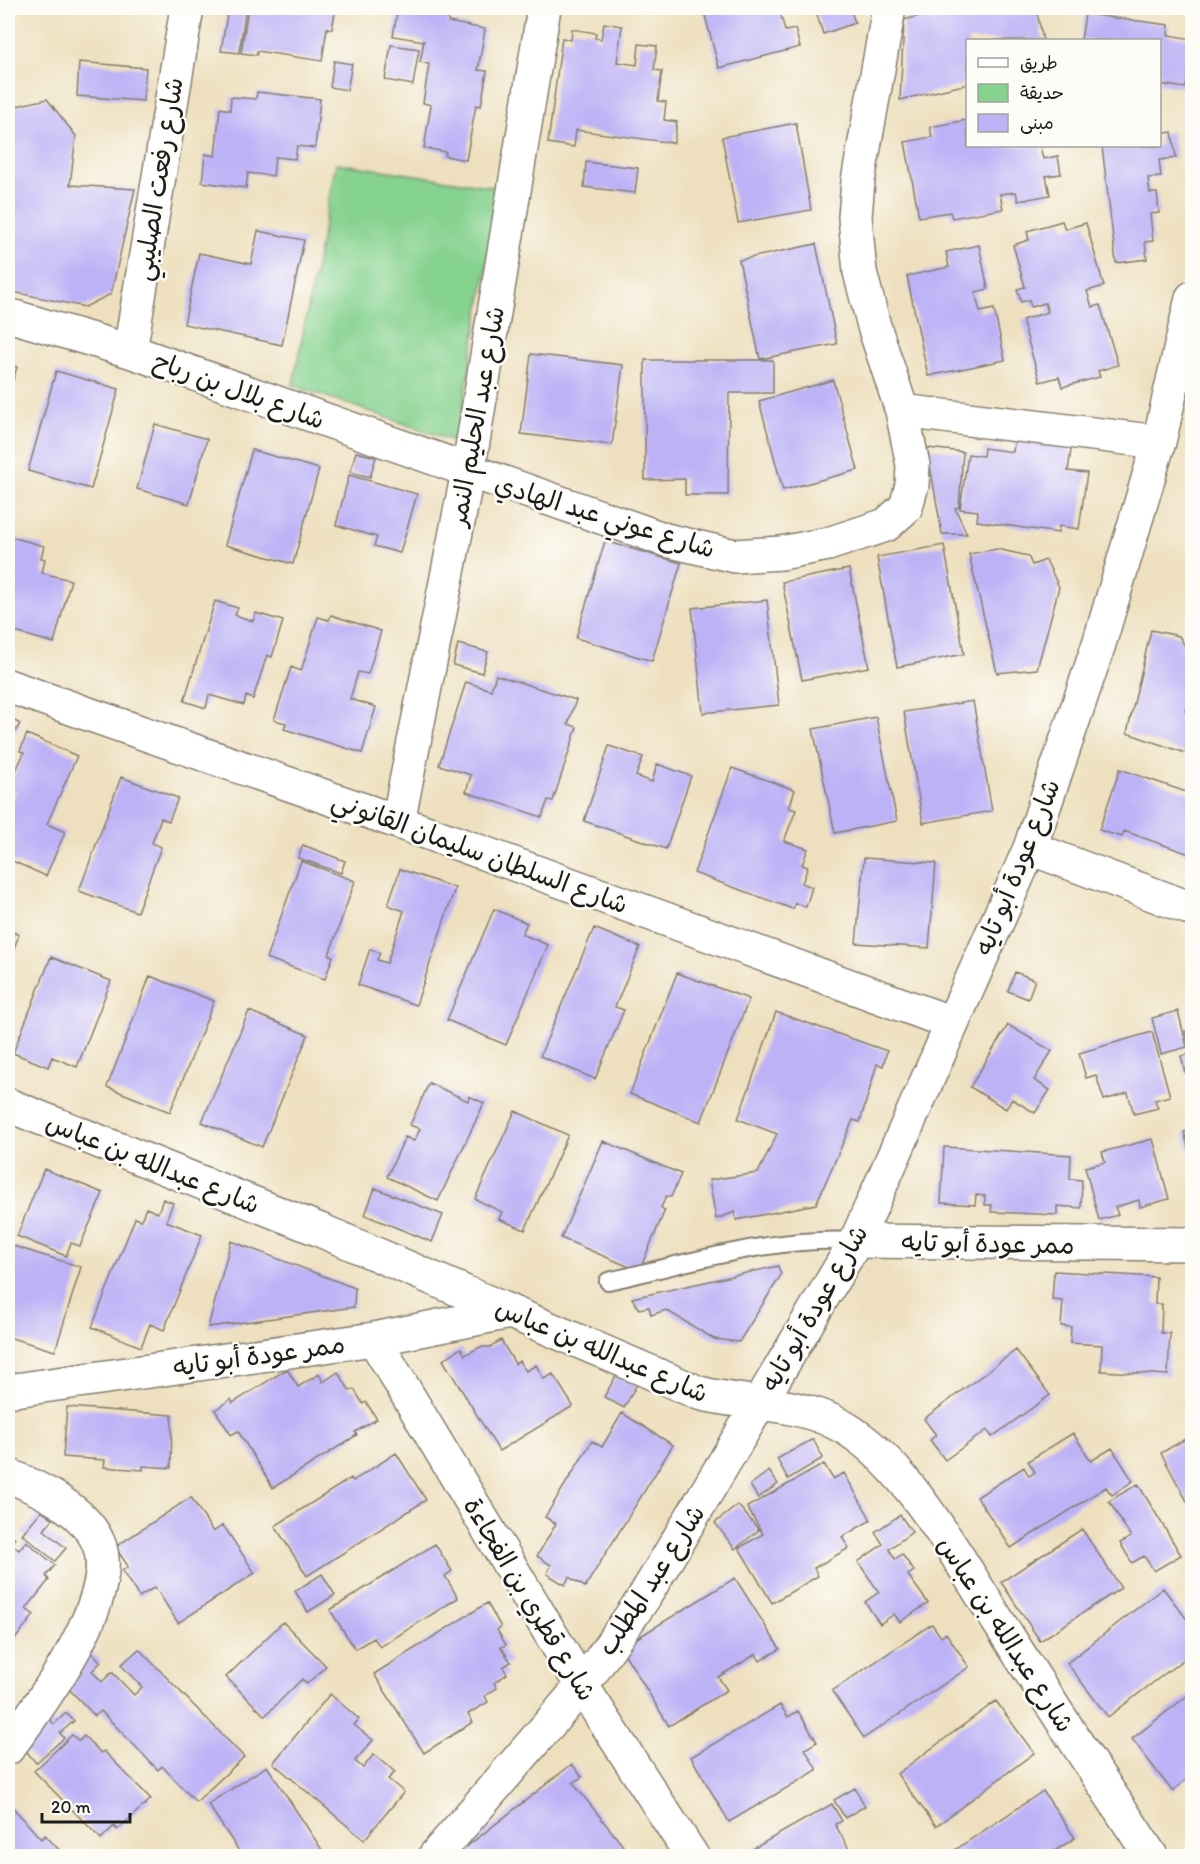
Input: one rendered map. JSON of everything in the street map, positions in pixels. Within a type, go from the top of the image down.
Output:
[{"type":"street","name":"شارع رفعت الصليبي","points":[[130,351],[187,8]]},
{"type":"street","name":"شارع عبد الحليم النمر","points":[[398,822],[468,472],[544,8]]},
{"type":"street","name":"شارع عوني عبد الهادي","points":[[468,472],[666,540],[735,556],[781,553],[828,544],[886,525],[906,507],[912,485],[913,465],[902,411],[874,326],[860,272],[855,217],[858,181],[889,8]]},
{"type":"street","name":"شارع عودة أبو تايه","points":[[759,1403],[856,1241],[1030,848],[1099,644],[1159,442],[1192,298]]},
{"type":"street","name":"شارع بلال بن رباح","points":[[8,315],[130,351],[468,472]]},
{"type":"street","points":[[902,411],[1159,442]]},
{"type":"street","name":"شارع السلطان سليمان القانوني","points":[[8,686],[398,822],[952,1023]]},
{"type":"street","points":[[1030,848],[1192,909]]},
{"type":"street","name":"شارع عبدالله بن عباس","points":[[8,1105],[320,1230],[699,1393],[725,1400],[794,1407],[836,1423],[870,1443],[931,1519],[1150,1857]]},
{"type":"street","name":"ممر عودة أبو تايه","points":[[856,1241],[1192,1244]]},
{"type":"street","name":"ممر عودة أبو تايه","points":[[8,1391],[374,1339],[510,1312]]},
{"type":"street","name":"شارع قطري بن الفجاءة","points":[[374,1339],[582,1686],[692,1857]]},
{"type":"street","name":"شارع عبد المطلب","points":[[435,1857],[582,1686],[643,1599],[759,1403]]},
{"type":"street","points":[[8,1475],[61,1504],[84,1522],[98,1541],[104,1563],[101,1585],[88,1621],[38,1707],[8,1748]]},
{"type":"lane","name":"ممر عودة أبو تايه","points":[[608,1281],[769,1245],[827,1239],[856,1241]]},
{"type":"green space","points":[[336,163],[500,188],[457,442],[293,385]]},
{"type":"building","points":[[228,8],[246,8],[239,53],[221,51]]},
{"type":"building","points":[[248,8],[336,8],[332,29],[327,28],[322,61],[257,51],[257,55],[241,53]]},
{"type":"building","points":[[398,8],[450,10],[448,22],[485,29],[478,70],[487,71],[481,106],[476,105],[466,160],[445,156],[446,152],[424,148],[431,105],[423,103],[429,64],[420,62],[424,41],[393,36]]},
{"type":"building","points":[[703,8],[779,8],[785,31],[795,29],[800,47],[719,68]]},
{"type":"building","points":[[815,8],[850,8],[855,23],[823,34]]},
{"type":"building","points":[[948,8],[1036,8],[1043,39],[966,39],[966,84],[900,100],[904,20]]},
{"type":"building","points":[[1085,14],[1169,25],[1168,35],[1192,39],[1186,88],[1161,84],[1161,39],[1081,39]]},
{"type":"building","points":[[604,23],[622,26],[617,62],[637,65],[639,44],[657,46],[654,70],[662,71],[658,101],[666,102],[664,120],[677,122],[674,143],[576,130],[574,147],[548,143],[562,38],[571,40],[572,29],[596,33],[595,38],[601,39]]},
{"type":"building","points":[[391,45],[419,49],[413,85],[385,80]]},
{"type":"building","points":[[334,61],[352,64],[347,90],[330,87]]},
{"type":"building","points":[[79,62],[146,68],[143,101],[77,96]]},
{"type":"building","points":[[257,92],[320,99],[315,148],[297,146],[295,159],[275,157],[273,176],[248,173],[246,188],[202,182],[205,154],[215,156],[220,108],[230,110],[231,97],[256,99]]},
{"type":"building","points":[[47,99],[76,136],[70,185],[135,189],[111,294],[85,307],[8,291],[8,108]]},
{"type":"building","points":[[966,120],[966,147],[1040,147],[1043,159],[1058,156],[1061,174],[1046,176],[1050,195],[1018,201],[1016,192],[1000,194],[1003,209],[952,218],[950,212],[919,217],[905,142],[932,137],[930,127]]},
{"type":"building","points":[[796,123],[811,210],[738,223],[722,137]]},
{"type":"building","points":[[1172,132],[1176,158],[1159,160],[1161,177],[1148,178],[1150,193],[1157,193],[1159,213],[1150,214],[1153,241],[1145,242],[1147,259],[1116,263],[1102,147],[1161,147],[1161,134]]},
{"type":"building","points":[[586,162],[638,168],[635,193],[584,187]]},
{"type":"building","points":[[1062,221],[1065,229],[1086,223],[1104,286],[1087,291],[1092,307],[1100,305],[1118,365],[1098,371],[1100,377],[1062,387],[1059,377],[1040,382],[1022,320],[1048,312],[1045,303],[1031,307],[1029,300],[1021,302],[1017,289],[1025,287],[1013,245],[1029,240],[1027,231]]},
{"type":"building","points":[[258,231],[304,240],[282,345],[184,324],[199,253],[251,264]]},
{"type":"building","points":[[816,244],[837,344],[760,359],[739,260]]},
{"type":"building","points":[[979,245],[988,289],[975,292],[980,312],[994,309],[1005,360],[928,376],[907,276],[949,267],[946,252]]},
{"type":"building","points":[[531,354],[623,365],[612,445],[521,434]]},
{"type":"building","points":[[645,360],[773,360],[773,393],[729,393],[728,495],[685,495],[685,479],[645,480]]},
{"type":"building","points":[[8,364],[17,367],[8,396]]},
{"type":"building","points":[[56,371],[119,389],[91,489],[28,471]]},
{"type":"building","points":[[833,380],[858,470],[783,490],[759,401]]},
{"type":"building","points":[[155,424],[207,439],[189,504],[137,489]]},
{"type":"building","points":[[1016,430],[1072,443],[1068,471],[1087,473],[1079,529],[1059,526],[1058,533],[977,521],[978,511],[960,509],[968,454],[983,456],[984,448],[1013,452]]},
{"type":"building","points":[[927,448],[963,452],[959,507],[955,508],[967,534],[942,534]]},
{"type":"building","points":[[252,450],[319,469],[293,564],[225,545]]},
{"type":"building","points":[[356,452],[376,457],[370,477],[350,472]]},
{"type":"building","points":[[349,475],[417,494],[400,553],[374,546],[377,537],[336,525]]},
{"type":"building","points":[[8,536],[44,546],[41,558],[45,559],[42,573],[71,580],[54,643],[8,630]]},
{"type":"building","points":[[605,541],[681,563],[652,661],[576,638]]},
{"type":"building","points":[[944,545],[964,654],[897,667],[877,557]]},
{"type":"building","points":[[997,549],[1028,556],[1032,565],[1046,560],[1059,587],[1037,669],[997,673],[969,554]]},
{"type":"building","points":[[849,569],[869,667],[802,680],[782,582]]},
{"type":"building","points":[[767,600],[779,705],[703,713],[692,608]]},
{"type":"building","points":[[215,601],[238,608],[235,615],[253,621],[256,613],[283,621],[272,657],[267,655],[253,699],[246,696],[244,705],[209,695],[206,708],[184,701]]},
{"type":"building","points":[[331,615],[381,631],[368,674],[358,672],[350,699],[376,707],[362,753],[284,729],[286,723],[274,720],[291,667],[301,671],[318,617],[329,620]]},
{"type":"building","points":[[1151,630],[1179,636],[1192,658],[1186,686],[1192,691],[1185,711],[1192,714],[1191,755],[1127,733]]},
{"type":"building","points":[[458,644],[488,652],[482,673],[453,665]]},
{"type":"building","points":[[496,675],[576,700],[568,724],[577,727],[553,801],[548,800],[542,817],[466,792],[471,775],[439,765],[466,682],[491,690]]},
{"type":"building","points":[[973,701],[992,811],[923,823],[904,712]]},
{"type":"building","points":[[8,717],[20,724],[10,740],[8,738]]},
{"type":"building","points":[[876,717],[897,821],[835,833],[813,729]]},
{"type":"building","points":[[27,734],[77,756],[47,824],[65,832],[46,876],[8,859],[8,810],[16,791],[8,788],[24,753],[20,751]]},
{"type":"building","points":[[609,746],[643,757],[636,776],[652,782],[657,764],[691,776],[666,849],[584,821]]},
{"type":"building","points":[[732,768],[795,790],[789,808],[796,810],[784,841],[808,849],[802,865],[808,867],[802,883],[812,887],[806,907],[795,903],[793,909],[694,873]]},
{"type":"building","points":[[1120,769],[1192,794],[1192,855],[1124,831],[1122,837],[1099,830]]},
{"type":"building","points":[[121,777],[178,798],[169,821],[161,818],[152,843],[161,847],[137,912],[79,891]]},
{"type":"building","points":[[303,845],[345,861],[341,873],[298,858]]},
{"type":"building","points":[[864,858],[936,863],[929,948],[856,943]]},
{"type":"building","points":[[301,861],[355,881],[329,955],[333,956],[325,979],[266,958]]},
{"type":"building","points":[[400,869],[455,888],[416,1005],[358,985],[370,949],[380,953],[377,960],[387,963],[404,911],[388,905]]},
{"type":"building","points":[[494,909],[527,923],[522,934],[548,945],[506,1045],[447,1020]]},
{"type":"building","points":[[594,928],[640,947],[615,1007],[624,1010],[595,1079],[540,1056]]},
{"type":"building","points":[[8,930],[19,935],[13,951],[8,948]]},
{"type":"building","points":[[51,957],[111,981],[77,1067],[52,1057],[48,1067],[13,1053]]},
{"type":"building","points":[[1015,972],[1035,980],[1028,999],[1008,991]]},
{"type":"building","points":[[677,973],[749,999],[701,1122],[630,1094]]},
{"type":"building","points":[[150,976],[214,1001],[170,1112],[107,1087]]},
{"type":"building","points":[[249,1011],[308,1035],[262,1147],[202,1122]]},
{"type":"building","points":[[1178,1011],[1187,1047],[1161,1054],[1152,1018]]},
{"type":"building","points":[[776,1012],[887,1051],[883,1066],[877,1064],[860,1122],[853,1120],[816,1204],[736,1220],[735,1212],[716,1219],[709,1180],[758,1173],[777,1134],[738,1119]]},
{"type":"building","points":[[1008,1025],[1052,1051],[1034,1080],[1050,1090],[1035,1113],[1012,1099],[1006,1109],[970,1087]]},
{"type":"building","points":[[1192,1030],[1192,1070],[1185,1072],[1181,1056],[1191,1054],[1185,1031]]},
{"type":"building","points":[[1152,1032],[1170,1096],[1155,1100],[1158,1108],[1134,1114],[1128,1093],[1104,1100],[1096,1075],[1086,1078],[1079,1053]]},
{"type":"building","points":[[429,1083],[468,1101],[469,1096],[484,1103],[438,1201],[387,1177],[405,1137],[414,1141],[420,1129],[410,1125]]},
{"type":"building","points":[[515,1111],[568,1135],[525,1230],[499,1219],[502,1212],[475,1199]]},
{"type":"building","points":[[1192,1130],[1192,1160],[1184,1132]]},
{"type":"building","points":[[1153,1139],[1169,1199],[1140,1207],[1139,1200],[1115,1207],[1118,1215],[1099,1220],[1085,1167],[1105,1162],[1102,1152]]},
{"type":"building","points":[[603,1141],[681,1174],[671,1197],[666,1196],[661,1208],[665,1210],[639,1271],[561,1238]]},
{"type":"building","points":[[944,1147],[1071,1155],[1070,1179],[1082,1180],[1081,1208],[1057,1206],[1057,1215],[991,1212],[992,1205],[985,1205],[985,1196],[976,1195],[975,1205],[941,1203]]},
{"type":"building","points":[[44,1169],[103,1193],[80,1246],[71,1243],[66,1256],[17,1236]]},
{"type":"building","points":[[375,1188],[443,1215],[432,1242],[365,1215]]},
{"type":"building","points":[[163,1199],[173,1203],[166,1221],[202,1235],[164,1330],[150,1324],[141,1347],[92,1327],[135,1218],[141,1220],[146,1208],[158,1213]]},
{"type":"building","points":[[231,1241],[355,1288],[354,1307],[208,1327]]},
{"type":"building","points":[[10,1245],[81,1267],[55,1351],[8,1337],[8,1253]]},
{"type":"building","points":[[778,1266],[781,1275],[739,1342],[714,1339],[666,1310],[651,1315],[649,1307],[639,1309],[632,1298]]},
{"type":"building","points":[[1054,1271],[1156,1277],[1155,1304],[1162,1304],[1161,1333],[1170,1333],[1168,1375],[1101,1371],[1102,1345],[1070,1343],[1071,1327],[1061,1326],[1063,1301],[1052,1300]]},
{"type":"building","points":[[501,1340],[515,1364],[519,1361],[526,1371],[536,1365],[544,1379],[553,1374],[573,1406],[499,1451],[443,1360],[461,1348],[465,1355],[480,1347],[490,1347]]},
{"type":"building","points":[[1016,1350],[1050,1395],[992,1437],[987,1430],[945,1460],[930,1440],[936,1435],[924,1419]]},
{"type":"building","points":[[287,1369],[298,1387],[319,1374],[323,1382],[338,1372],[350,1391],[354,1389],[363,1404],[366,1402],[377,1419],[355,1432],[357,1435],[273,1488],[238,1431],[231,1435],[215,1410],[231,1399],[233,1403]]},
{"type":"building","points":[[617,1374],[637,1384],[624,1408],[604,1397]]},
{"type":"building","points":[[67,1407],[172,1415],[171,1468],[143,1466],[143,1470],[104,1467],[105,1460],[63,1457]]},
{"type":"building","points":[[622,1413],[673,1445],[585,1587],[569,1577],[565,1585],[547,1574],[551,1565],[537,1556],[556,1524],[545,1517],[592,1441],[602,1447]]},
{"type":"building","points":[[1073,1433],[1091,1461],[1112,1448],[1133,1481],[1112,1495],[1106,1487],[1011,1548],[977,1497],[1024,1467],[1029,1476],[1035,1472],[1028,1461]]},
{"type":"building","points":[[1192,1435],[1192,1503],[1189,1505],[1161,1453]]},
{"type":"building","points":[[813,1439],[823,1458],[788,1479],[777,1459]]},
{"type":"building","points":[[396,1453],[426,1500],[307,1576],[275,1526],[351,1478],[353,1481]]},
{"type":"building","points":[[824,1464],[833,1479],[844,1473],[871,1520],[842,1537],[849,1548],[814,1568],[818,1576],[772,1603],[739,1548],[763,1534],[747,1507]]},
{"type":"building","points":[[769,1471],[778,1484],[758,1498],[750,1485]]},
{"type":"building","points":[[1138,1484],[1181,1555],[1154,1571],[1144,1556],[1132,1563],[1120,1543],[1131,1537],[1109,1501]]},
{"type":"building","points":[[191,1497],[213,1532],[223,1525],[255,1573],[178,1623],[155,1587],[139,1597],[122,1571],[128,1566],[115,1547]]},
{"type":"building","points":[[738,1505],[759,1530],[735,1549],[715,1523]]},
{"type":"building","points":[[42,1510],[53,1519],[44,1530],[66,1548],[55,1561],[22,1534]]},
{"type":"building","points":[[900,1515],[912,1532],[889,1549],[895,1559],[902,1554],[914,1571],[908,1575],[928,1603],[900,1622],[894,1614],[880,1624],[865,1602],[879,1592],[858,1562],[883,1544],[875,1532]]},
{"type":"building","points":[[1082,1529],[1121,1588],[1040,1641],[1001,1582]]},
{"type":"building","points":[[8,1532],[15,1538],[11,1544],[19,1550],[26,1541],[55,1565],[46,1576],[49,1580],[26,1609],[34,1615],[12,1643],[8,1639]]},
{"type":"building","points":[[435,1544],[452,1571],[445,1576],[458,1598],[380,1647],[374,1638],[355,1649],[330,1610]]},
{"type":"building","points":[[322,1574],[335,1595],[308,1612],[295,1591]]},
{"type":"building","points":[[735,1578],[780,1649],[760,1661],[756,1654],[718,1677],[727,1690],[669,1726],[621,1648]]},
{"type":"building","points":[[1163,1588],[1192,1626],[1192,1653],[1108,1717],[1067,1663]]},
{"type":"building","points":[[487,1603],[501,1627],[497,1630],[506,1645],[501,1647],[511,1662],[503,1667],[507,1674],[494,1683],[497,1688],[485,1696],[488,1702],[468,1714],[473,1722],[424,1753],[374,1674]]},
{"type":"building","points":[[283,1622],[326,1666],[307,1684],[302,1679],[265,1716],[226,1677]]},
{"type":"building","points":[[932,1624],[941,1637],[946,1633],[969,1667],[864,1738],[832,1691]]},
{"type":"building","points":[[85,1645],[101,1662],[92,1671],[102,1682],[112,1672],[134,1695],[142,1687],[121,1665],[139,1649],[244,1757],[196,1802],[162,1766],[158,1770],[101,1711],[95,1716],[66,1686],[82,1671],[70,1659]]},
{"type":"building","points":[[1192,1692],[1192,1775],[1172,1791],[1132,1739]]},
{"type":"building","points":[[330,1694],[359,1719],[354,1725],[373,1740],[355,1761],[363,1768],[374,1754],[395,1772],[388,1779],[404,1792],[364,1840],[273,1763]]},
{"type":"building","points":[[996,1701],[1034,1753],[936,1826],[897,1774]]},
{"type":"building","points":[[780,1705],[788,1717],[798,1711],[817,1742],[805,1749],[817,1770],[729,1822],[691,1757]]},
{"type":"building","points":[[42,1711],[54,1724],[66,1713],[74,1721],[60,1733],[64,1738],[36,1763],[22,1746]]},
{"type":"building","points":[[72,1735],[79,1741],[84,1736],[101,1753],[104,1751],[151,1799],[117,1830],[114,1826],[101,1839],[34,1771]]},
{"type":"building","points":[[572,1764],[582,1777],[573,1783],[624,1847],[612,1856],[455,1856]]},
{"type":"building","points":[[267,1766],[322,1850],[312,1856],[242,1856],[208,1804]]},
{"type":"building","points":[[855,1788],[865,1806],[845,1818],[834,1800]]},
{"type":"building","points":[[1043,1791],[1075,1838],[1047,1856],[946,1856]]},
{"type":"building","points":[[8,1802],[41,1839],[45,1835],[65,1856],[8,1856]]},
{"type":"building","points":[[832,1804],[842,1821],[835,1824],[853,1856],[755,1856],[751,1850]]}]
